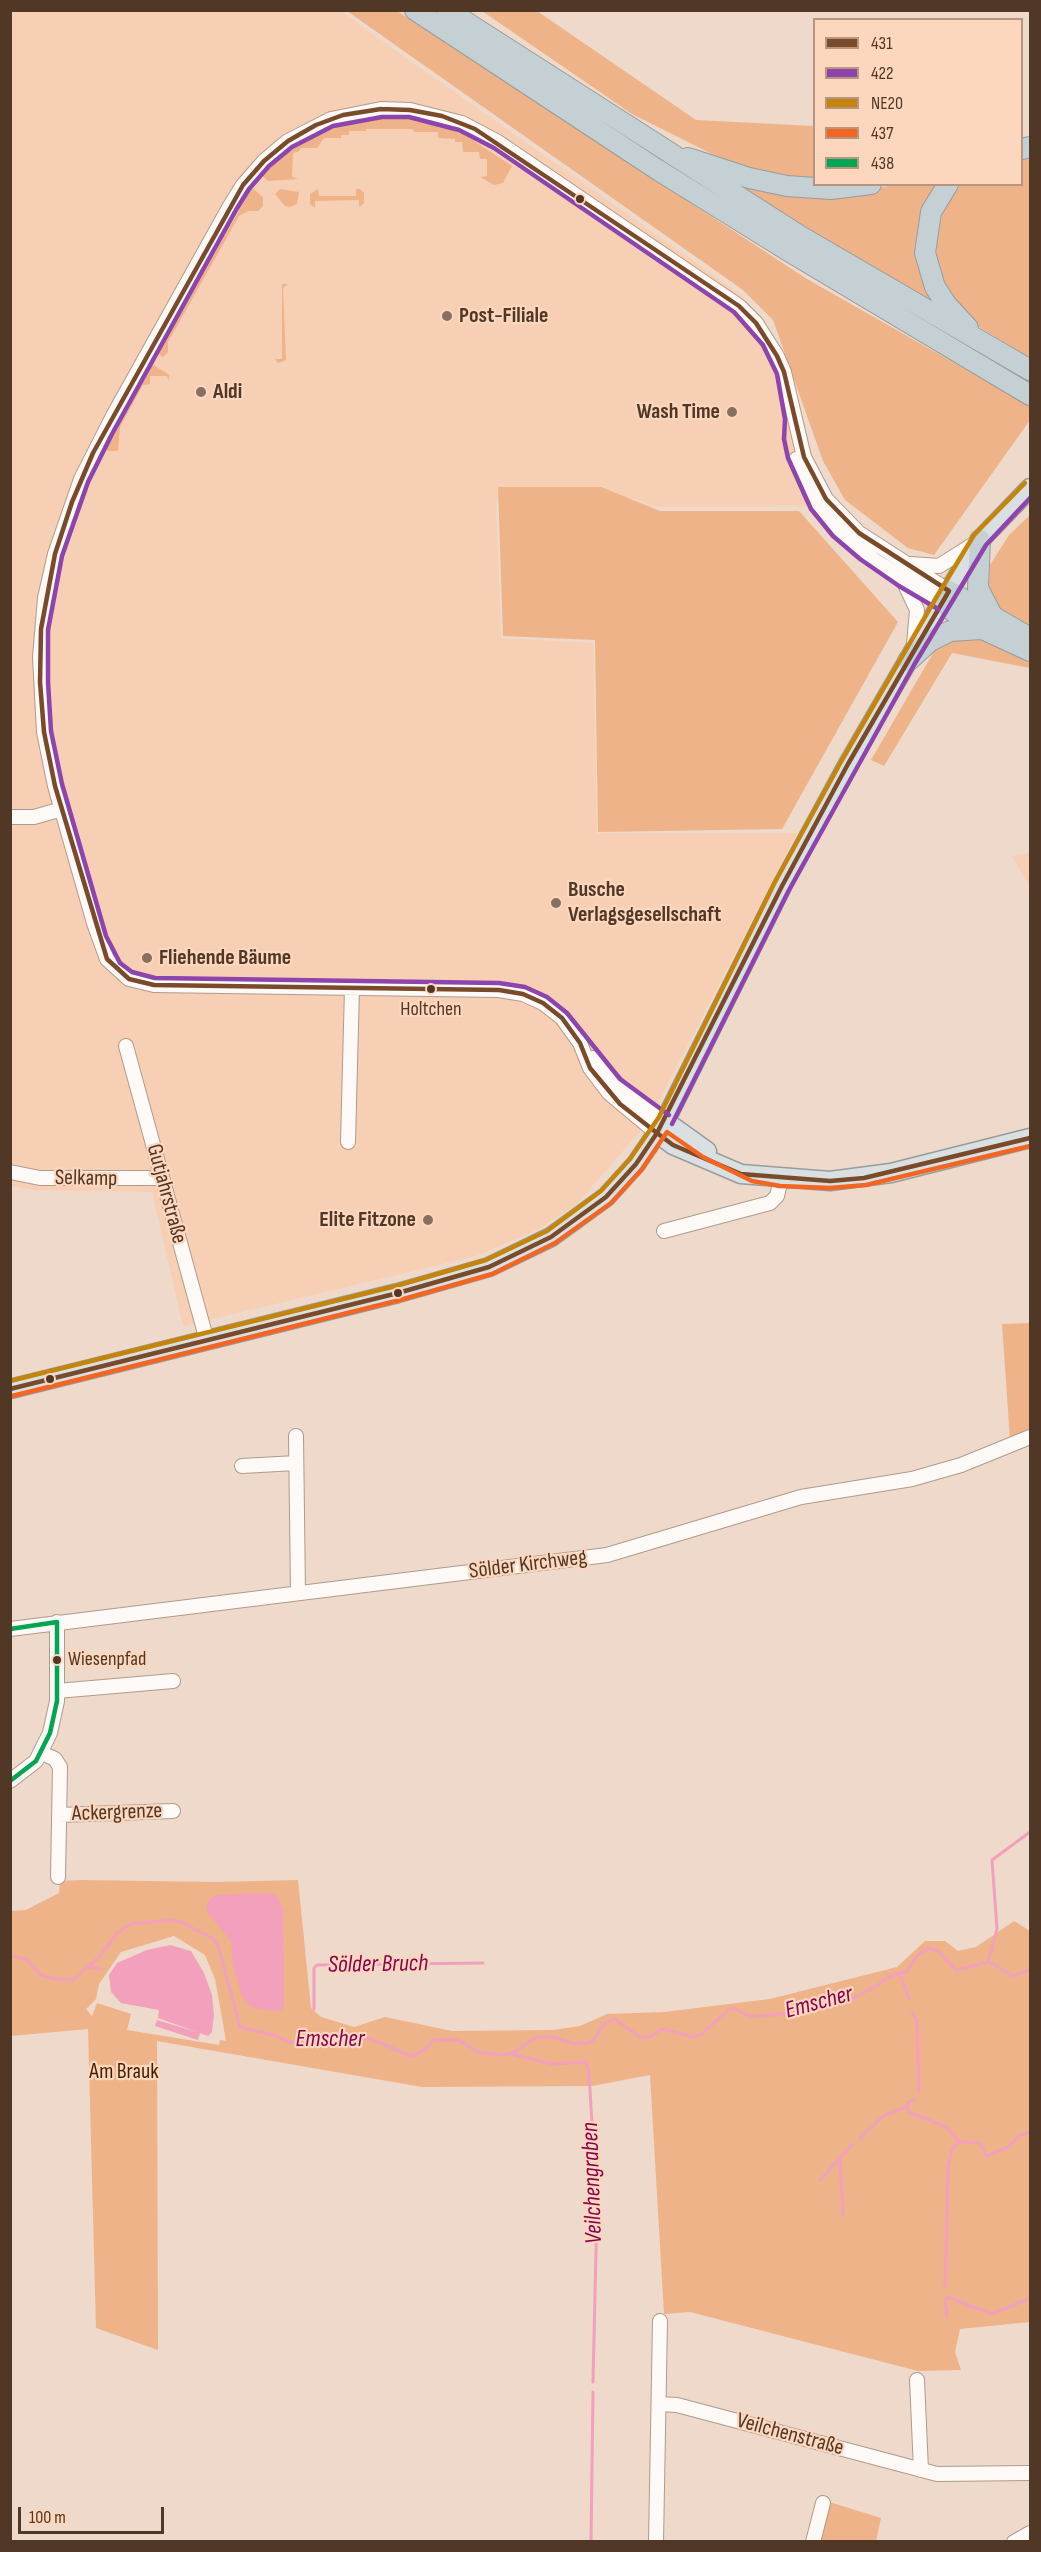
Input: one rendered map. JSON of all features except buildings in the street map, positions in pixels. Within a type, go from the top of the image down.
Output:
[{"type":"highway","points":[[415,10],[689,189],[1030,394]]},
{"type":"highway","points":[[447,10],[660,149],[800,236],[1030,370]]},
{"type":"highway","points":[[660,149],[749,178],[788,186],[831,189],[855,186]]},
{"type":"highway","points":[[947,186],[936,202],[928,225],[925,253],[928,268],[946,304],[985,345]]},
{"type":"highway","points":[[980,540],[977,586],[987,623]]},
{"type":"highway","points":[[946,597],[1030,651]]},
{"type":"highway","points":[[908,661],[940,636],[987,623],[1030,638]]},
{"type":"main road","points":[[10,1389],[436,1284],[512,1257],[551,1237],[606,1197],[636,1164],[661,1127],[782,886],[908,661],[980,540],[1030,488]]},
{"type":"main road","points":[[661,1127],[672,1145],[741,1174],[781,1179],[830,1181],[864,1178],[1030,1138]]},
{"type":"street","points":[[661,1127],[609,1093],[590,1068],[571,1028],[554,1010],[534,998],[511,991],[154,985],[121,974],[102,950],[62,809],[44,732],[40,657],[45,598],[63,526],[81,479],[101,438],[239,192],[264,161],[302,132],[344,115],[381,108],[441,116],[475,129],[498,142],[739,306],[756,323],[777,356],[789,393],[793,418],[804,457],[826,499],[858,533],[900,561],[946,597]]},
{"type":"street","points":[[793,418],[791,439],[795,456],[817,505],[852,543],[903,580],[946,597]]},
{"type":"street","points":[[900,561],[921,566],[939,566],[980,540]]},
{"type":"street","points":[[903,580],[915,602],[918,615],[915,641],[908,661]]},
{"type":"street","points":[[10,817],[34,817],[62,809]]},
{"type":"street","points":[[348,1142],[352,988]]},
{"type":"street","name":"Gutjahrstraße","points":[[126,1046],[207,1341]]},
{"type":"street","name":"Selkamp","points":[[10,1172],[40,1178],[162,1178]]},
{"type":"street","points":[[664,1231],[770,1203],[777,1196],[781,1179]]},
{"type":"street","points":[[296,1436],[298,1593]]},
{"type":"street","name":"Sölder Kirchweg","points":[[10,1629],[607,1555],[801,1497],[922,1476],[961,1465],[1030,1437]]},
{"type":"street","points":[[242,1466],[297,1463]]},
{"type":"street","points":[[10,1781],[25,1772],[42,1752],[54,1720],[57,1691],[57,1622]]},
{"type":"street","points":[[57,1691],[173,1682]]},
{"type":"street","points":[[42,1752],[55,1759],[60,1767],[58,1877]]},
{"type":"street","name":"Ackergrenze","points":[[60,1815],[173,1811]]},
{"type":"street","points":[[656,2541],[660,2321]]},
{"type":"street","points":[[917,2380],[921,2470]]},
{"type":"street","name":"Veilchenstraße","points":[[659,2404],[677,2405],[921,2470],[954,2476],[1030,2473]]},
{"type":"street","points":[[813,2541],[823,2503]]},
{"type":"street","points":[[1014,2541],[1030,2533]]},
{"type":"shaded area","points":[[10,11],[340,11],[739,293],[765,320],[788,370],[826,506],[653,507],[636,499],[496,501],[501,638],[593,643],[597,833],[797,833],[648,1122],[576,1205],[539,1229],[476,1256],[183,1326],[152,1192],[34,1190],[11,1186]]},
{"type":"shaded area","points":[[1030,853],[1030,887],[1012,856]]},
{"type":"shaded area","points":[[264,1893],[276,1895],[283,1909],[284,2002],[282,2010],[271,2011],[251,2007],[242,1996],[233,1965],[231,1941],[209,1914],[206,1906],[210,1899],[217,1895]]},
{"type":"shaded area","points":[[170,1945],[191,1951],[204,1973],[212,1995],[214,2015],[212,2032],[208,2036],[158,2018],[159,2010],[121,2003],[111,1992],[109,1975],[117,1963],[147,1950]]},
{"type":"shaded area","points":[[157,2020],[200,2033],[198,2040],[155,2026]]},
{"type":"green space","points":[[347,11],[397,11],[807,279],[1030,406],[1030,420],[934,555],[908,548],[845,500],[823,461],[773,320],[743,290]]},
{"type":"green space","points":[[482,11],[537,11],[696,120],[813,126],[813,178],[779,177],[714,155],[632,114]]},
{"type":"green space","points":[[381,117],[414,119],[443,126],[468,137],[512,166],[503,183],[494,185],[480,177],[487,176],[487,159],[480,159],[479,152],[463,152],[462,142],[455,142],[455,139],[438,138],[438,132],[414,132],[413,129],[366,129],[366,131],[349,131],[349,135],[341,135],[341,138],[324,138],[317,148],[301,148],[298,152],[293,153],[292,177],[298,179],[268,181],[262,176],[283,156],[309,139],[335,127]]},
{"type":"green space","points":[[1030,150],[1030,358],[966,319],[933,267],[932,222],[953,186],[1023,186],[1023,152]]},
{"type":"green space","points":[[723,177],[848,193],[889,186],[941,186],[924,218],[945,312]]},
{"type":"green space","points":[[252,188],[263,197],[263,206],[258,211],[248,211],[239,216],[168,342],[168,352],[163,357],[158,353]]},
{"type":"green space","points":[[280,189],[299,192],[297,204],[290,207],[285,206],[275,194]]},
{"type":"green space","points":[[318,189],[319,196],[356,196],[356,189],[360,189],[364,193],[364,203],[359,207],[359,200],[315,201],[315,208],[310,204],[310,194]]},
{"type":"green space","points":[[282,284],[288,284],[283,288],[286,360],[278,363],[275,359],[282,359]]},
{"type":"green space","points":[[152,364],[169,375],[169,381],[167,376],[150,376],[150,384],[143,385],[120,427],[118,451],[108,451],[106,449]]},
{"type":"green space","points":[[498,487],[601,487],[660,511],[799,511],[898,622],[782,829],[598,832],[595,640],[503,636]]},
{"type":"green space","points":[[1030,515],[1030,626],[998,608],[992,600],[989,585],[990,565],[1009,535]]},
{"type":"green space","points":[[979,636],[1030,657],[1030,668],[952,653],[884,766],[871,760],[936,648],[950,637]]},
{"type":"green space","points":[[1030,1323],[1030,1429],[1010,1440],[1002,1324]]},
{"type":"green space","name":"Am Brauk","points":[[298,1880],[311,2008],[321,2017],[354,2027],[385,2017],[452,2031],[553,2030],[580,2026],[607,2014],[664,2012],[770,1999],[897,1967],[925,1941],[945,1941],[958,1951],[976,1947],[1014,1921],[1030,1931],[1030,2322],[960,2329],[955,2352],[961,2370],[918,2371],[690,2312],[664,2314],[650,2075],[592,2086],[422,2087],[157,2041],[158,2350],[96,2328],[88,2029],[11,2036],[11,1911],[26,1910],[59,1893],[60,1881]],"holes":[[[174,1936],[205,1955],[215,1979],[226,2041],[220,2040],[219,2045],[127,2030],[131,2014],[97,2003],[92,2016],[86,2009],[96,1999],[99,1984],[121,1952]]]},
{"type":"green space","points":[[826,2501],[881,2518],[876,2541],[818,2541]]},
{"type":"waterway","points":[[988,1962],[997,1929],[992,1860],[1030,1832]]},
{"type":"waterway","name":"Emscher","points":[[10,1956],[26,1959],[41,1975],[73,1980],[100,1956],[117,1933],[131,1924],[170,1920],[181,1922],[212,1938],[218,1945],[240,2027],[273,2035],[290,2042],[322,2045],[368,2038],[411,2056],[423,2051],[434,2040],[458,2040],[480,2053],[503,2055],[514,2052],[535,2038],[553,2037],[574,2044],[586,2043],[593,2041],[604,2024],[614,2019],[640,2037],[648,2038],[662,2029],[694,2037],[703,2033],[729,2009],[735,2009],[749,2016],[762,2016],[801,2012],[853,1998],[890,1976],[907,1971],[919,1954],[929,1948],[938,1951],[956,1970],[990,1962],[1013,1976],[1030,1970]]},
{"type":"waterway","name":"Sölder Bruch","points":[[314,2009],[314,1968],[317,1965],[483,1963]]},
{"type":"waterway","points":[[89,1967],[101,1969]]},
{"type":"waterway","points":[[900,1973],[909,1999]]},
{"type":"waterway","points":[[912,2013],[917,2020],[919,2092]]},
{"type":"waterway","name":"Veilchengraben","points":[[511,2054],[552,2064],[586,2062],[589,2073],[597,2208],[593,2382]]},
{"type":"waterway","points":[[915,2099],[907,2103],[909,2112],[946,2127],[960,2142],[980,2143],[986,2156],[1008,2147],[1020,2135],[1030,2132]]},
{"type":"waterway","points":[[860,2138],[883,2116],[906,2107]]},
{"type":"waterway","points":[[945,2287],[948,2167],[952,2149],[959,2141]]},
{"type":"waterway","points":[[820,2180],[853,2144]]},
{"type":"waterway","points":[[840,2159],[843,2215]]},
{"type":"waterway","points":[[947,2317],[945,2301],[947,2297],[992,2314],[1006,2308]]},
{"type":"waterway","points":[[1009,2307],[1030,2298]]},
{"type":"waterway","name":"Veilchengraben","points":[[591,2542],[593,2392]]},
{"type":"transit line","name":"431","points":[[381,109],[410,110],[442,116],[475,129],[739,306],[756,323],[777,356],[784,372],[804,457],[826,499],[859,533],[949,591],[848,764],[782,886],[657,1133],[620,1104],[590,1068],[580,1043],[562,1018],[543,1003],[523,994],[499,990],[154,985],[129,979],[107,959],[55,786],[44,732],[40,682],[41,629],[55,554],[72,502],[93,453],[243,185],[264,161],[288,141],[316,125],[343,115],[381,109]]},
{"type":"transit line","name":"422","points":[[669,1115],[620,1079],[567,1013],[547,997],[525,987],[499,983],[155,978],[132,972],[120,963],[106,936],[62,784],[51,731],[48,682],[48,630],[62,556],[88,482],[112,434],[236,210],[249,189],[269,166],[292,147],[333,126],[382,117],[409,117],[459,130],[494,148],[734,312],[763,345],[777,374],[785,419],[784,439],[788,458],[811,509],[833,536],[860,559],[938,609]]},
{"type":"transit line","name":"NE20","points":[[10,1381],[396,1286],[486,1260],[547,1231],[601,1191],[630,1159],[659,1117],[775,882],[842,760],[936,598],[974,535],[1025,483]]},
{"type":"transit line","name":"422","points":[[672,1124],[789,890],[914,665],[986,545],[1030,498]]},
{"type":"transit line","name":"437","points":[[12,1396],[400,1300],[492,1274],[555,1243],[611,1203],[642,1169],[667,1132],[703,1157],[752,1181],[780,1186],[830,1188],[866,1185],[1030,1146]]},
{"type":"transit line","name":"431","points":[[10,1389],[398,1293],[489,1267],[551,1237],[606,1197],[636,1164],[657,1133]]},
{"type":"transit line","name":"431","points":[[657,1133],[673,1145],[741,1174],[830,1181],[864,1178],[1030,1138]]},
{"type":"transit line","name":"438","points":[[10,1629],[57,1622]]},
{"type":"transit line","name":"438","points":[[10,1781],[36,1761],[50,1733],[57,1701],[57,1622]]},
{"type":"place","name":"Post-Filiale","points":[[447,316]]},
{"type":"place","name":"Aldi","points":[[201,392]]},
{"type":"place","name":"Wash Time","points":[[732,412]]},
{"type":"place","name":"Busche Verlagsgesellschaft","points":[[556,903]]},
{"type":"place","name":"Fliehende Bäume","points":[[147,958]]},
{"type":"place","name":"Holtchen","points":[[431,989]]},
{"type":"place","name":"Elite Fitzone","points":[[428,1220]]},
{"type":"place","name":"Wiesenpfad","points":[[57,1660]]}]
